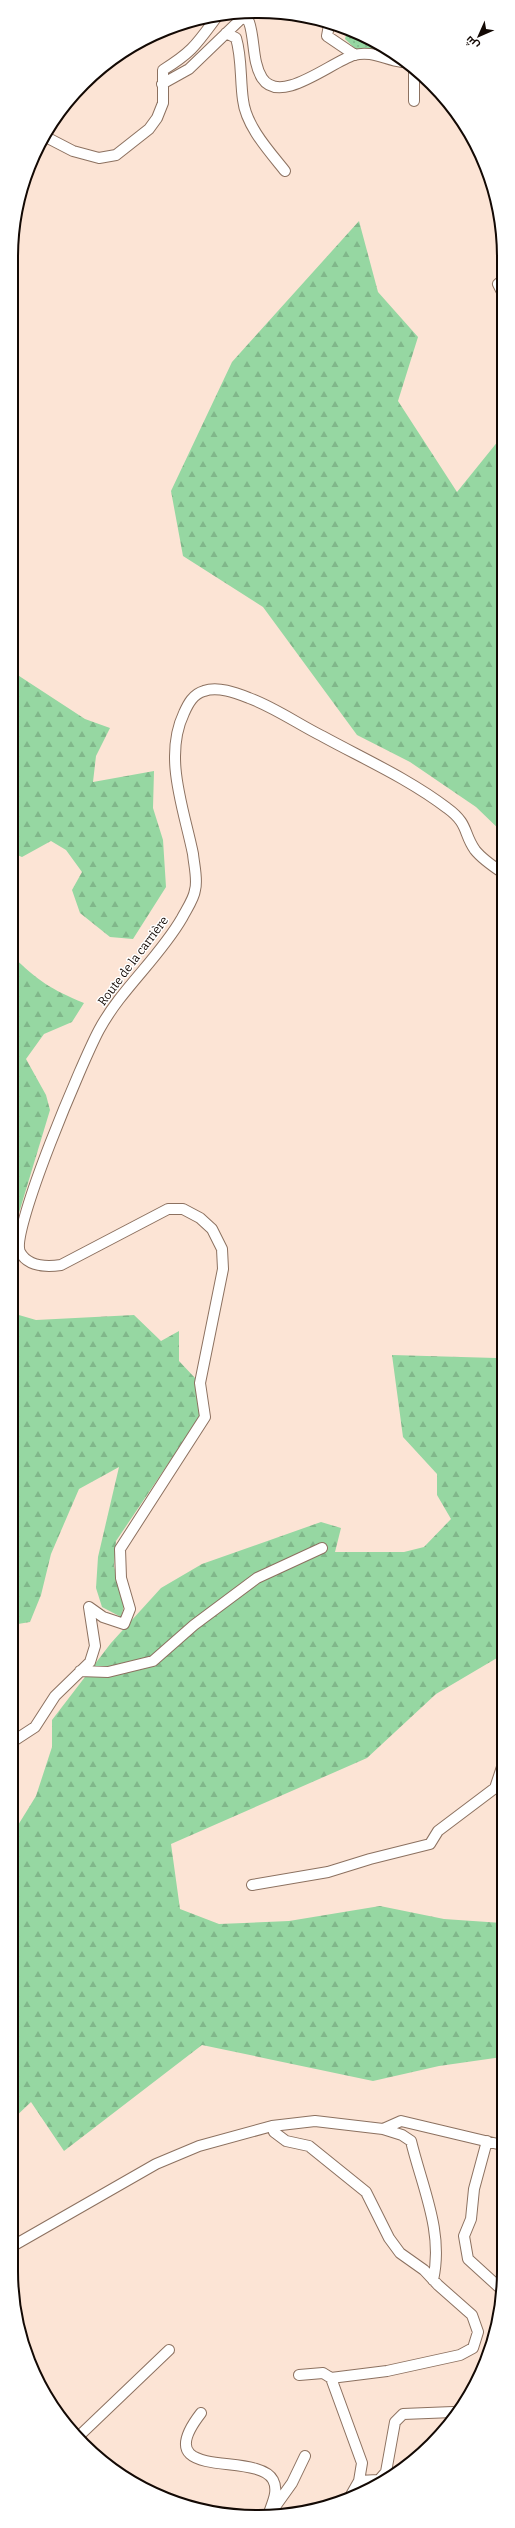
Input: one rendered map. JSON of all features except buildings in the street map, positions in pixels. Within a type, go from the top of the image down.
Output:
[{"type":"street","points":[[162,84],[189,69],[242,19]]},
{"type":"street","points":[[244,19],[249,22],[262,77],[268,86],[280,89],[293,86],[355,55],[371,53],[393,59]]},
{"type":"street","points":[[50,139],[73,151],[99,158],[116,155],[148,129],[156,118],[163,103],[162,84],[164,70],[188,54],[198,44],[213,23]]},
{"type":"street","points":[[328,29],[327,36],[355,55]]},
{"type":"street","points":[[226,33],[236,38],[239,48],[243,101],[248,119],[285,171]]},
{"type":"street","points":[[414,76],[414,102]]},
{"type":"street","name":"Route de la carrière","points":[[80,1671],[90,1662],[95,1646],[89,1607],[103,1617],[124,1624],[130,1610],[121,1578],[120,1549],[205,1417],[200,1383],[223,1269],[222,1249],[212,1229],[200,1218],[183,1208],[168,1209],[152,1216],[61,1265],[45,1267],[29,1262],[20,1251],[18,1237],[27,1215],[30,1198],[55,1130],[99,1029],[120,999],[169,938],[196,890],[194,863],[178,782],[174,746],[181,719],[190,700],[204,691],[221,689],[251,698],[407,782],[448,809],[464,823],[475,850],[497,868]]},
{"type":"street","points":[[18,1738],[35,1726],[55,1696],[80,1671],[108,1672],[153,1662],[194,1626],[258,1578],[322,1548]]},
{"type":"street","points":[[252,1885],[328,1872],[370,1859],[430,1844],[438,1831],[495,1788],[497,1782]]},
{"type":"street","points":[[18,2243],[156,2164],[199,2146],[272,2126],[315,2121],[383,2130],[402,2135],[411,2141],[437,2240],[437,2263],[433,2280]]},
{"type":"street","points":[[383,2130],[401,2121],[497,2144]]},
{"type":"street","points":[[272,2126],[274,2132],[286,2141],[309,2146],[366,2192],[396,2248],[472,2315],[478,2332],[473,2348],[460,2355],[387,2371],[331,2378],[323,2374],[299,2375]]},
{"type":"street","points":[[487,2142],[480,2161],[470,2219],[464,2236],[468,2259],[496,2285]]},
{"type":"street","points":[[82,2433],[169,2350]]},
{"type":"street","points":[[331,2378],[370,2482]]},
{"type":"street","points":[[374,2480],[386,2472],[395,2422],[399,2416],[403,2414],[451,2412]]},
{"type":"street","points":[[202,2413],[187,2434],[186,2444],[191,2452],[207,2462],[251,2466],[267,2473],[273,2481],[275,2490],[270,2509]]},
{"type":"street","points":[[272,2509],[292,2483],[305,2456]]},
{"type":"green space","points":[[346,35],[349,36],[377,50],[400,65],[362,55],[345,39]]},
{"type":"green space","points":[[359,221],[378,292],[418,337],[398,401],[457,492],[497,442],[497,827],[476,807],[410,762],[357,735],[263,607],[183,556],[171,491],[232,362]]},
{"type":"green space","points":[[18,675],[85,719],[110,728],[96,756],[93,782],[154,771],[153,808],[163,840],[166,887],[133,939],[110,937],[80,913],[72,890],[82,872],[66,850],[51,841],[22,857],[18,855]]},
{"type":"green space","points":[[18,961],[45,984],[84,1003],[72,1022],[44,1034],[26,1059],[46,1095],[50,1110],[18,1216]]},
{"type":"green space","points":[[18,1315],[36,1320],[134,1315],[161,1341],[179,1331],[179,1361],[195,1378],[201,1415],[116,1541],[114,1566],[124,1606],[121,1617],[102,1607],[96,1588],[98,1557],[119,1467],[79,1489],[51,1554],[41,1595],[30,1622],[18,1624]]},
{"type":"green space","points":[[392,1355],[496,1358],[497,1658],[436,1694],[367,1758],[171,1844],[180,1909],[219,1924],[289,1921],[380,1906],[444,1919],[497,1923],[497,2058],[439,2066],[373,2081],[202,2045],[64,2151],[31,2102],[18,2114],[18,1825],[36,1796],[52,1747],[52,1720],[111,1643],[161,1588],[202,1564],[321,1522],[341,1528],[335,1552],[404,1552],[424,1547],[451,1519],[437,1495],[437,1474],[403,1437]]}]
